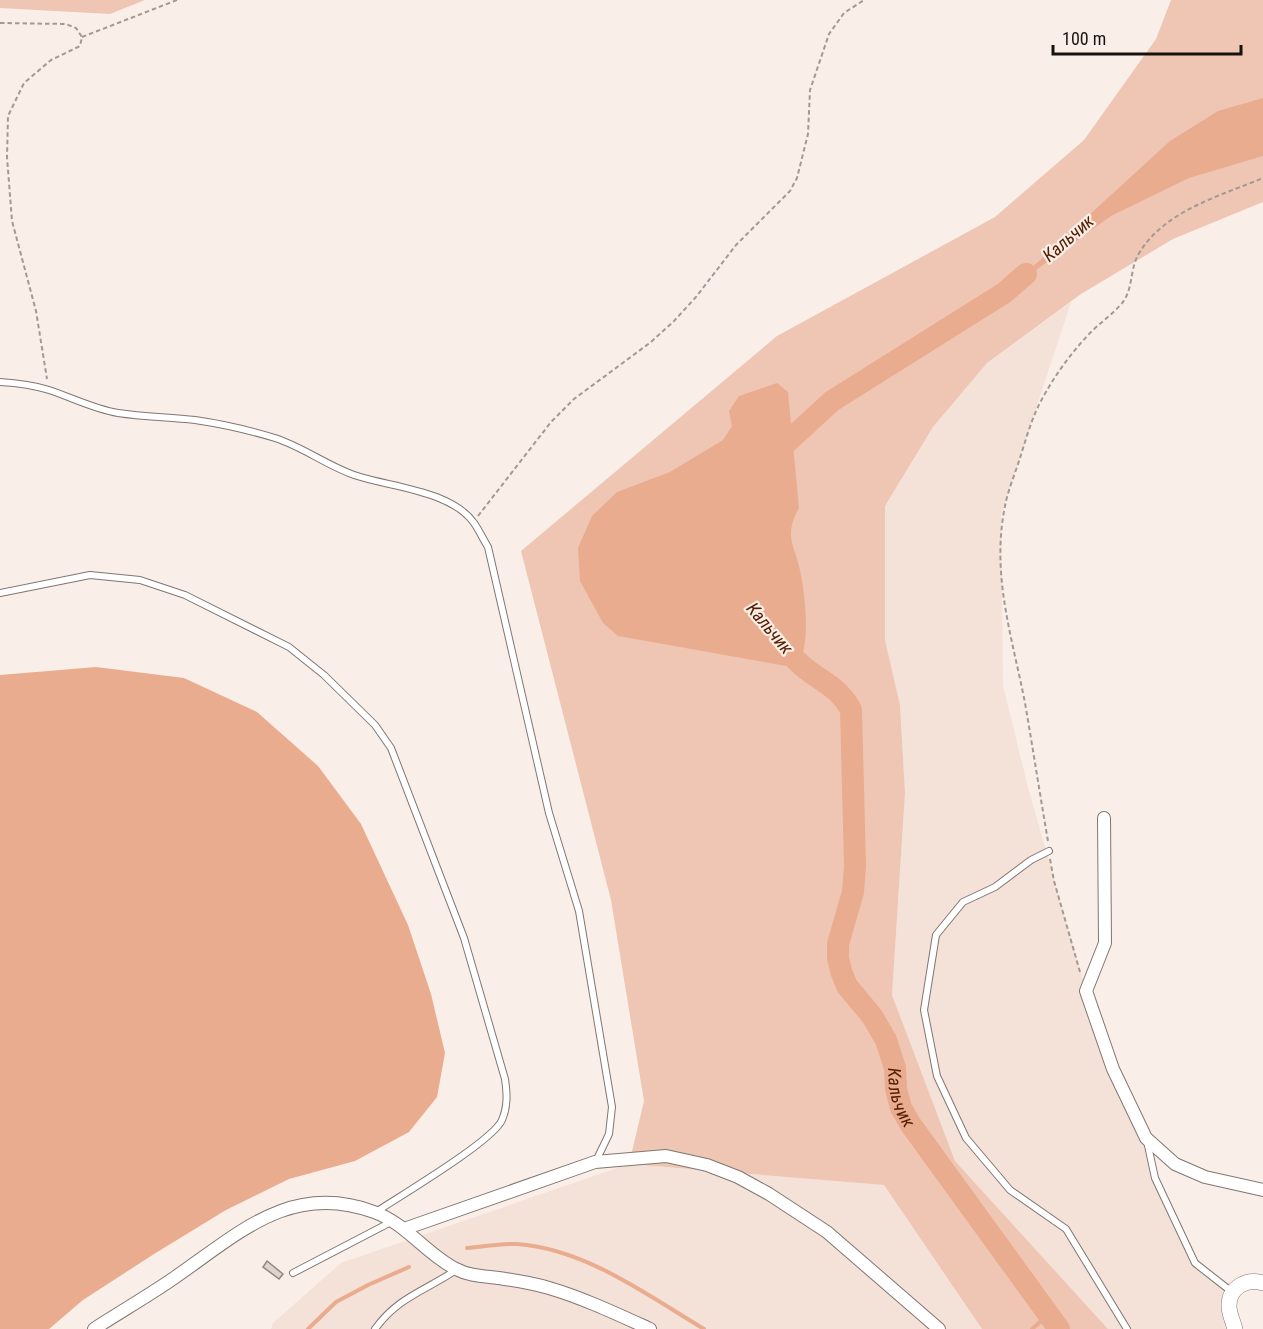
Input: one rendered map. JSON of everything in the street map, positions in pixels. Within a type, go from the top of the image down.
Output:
[{"type":"street","points":[[1104,818],[1105,943],[1086,992],[1113,1069],[1146,1138],[1175,1164],[1205,1177],[1263,1190]]},
{"type":"street","points":[[404,1228],[595,1162],[666,1156],[707,1166],[738,1177],[769,1194],[827,1232],[939,1329]]},
{"type":"street","points":[[94,1329],[173,1279],[239,1232],[273,1213],[306,1203],[338,1203],[375,1212],[404,1228],[437,1257],[457,1270],[477,1276],[550,1288],[614,1312],[650,1329]]},
{"type":"street","points":[[1235,1329],[1228,1303],[1232,1292],[1241,1284],[1250,1281],[1263,1283]]},
{"type":"lane","points":[[0,382],[49,390],[83,404],[118,413],[195,420],[278,439],[301,448],[353,475],[429,495],[453,504],[473,522],[488,547],[549,813],[579,911],[612,1107],[609,1134],[595,1162]]},
{"type":"lane","points":[[0,593],[90,575],[140,580],[185,595],[289,647],[324,675],[375,725],[391,748],[464,938],[505,1079],[508,1100],[502,1122],[484,1141],[375,1212]]},
{"type":"lane","points":[[1049,851],[1031,860],[995,887],[963,902],[936,935],[924,1010],[937,1076],[966,1138],[1010,1190],[1066,1229],[1127,1329]]},
{"type":"lane","points":[[1146,1138],[1155,1178],[1195,1263],[1232,1292]]},
{"type":"lane","points":[[293,1273],[392,1222]]},
{"type":"lane","points":[[375,1329],[386,1314],[408,1296],[437,1283],[457,1270]]},
{"type":"path","points":[[82,37],[177,0]]},
{"type":"path","points":[[473,522],[551,422],[574,399],[651,342],[674,321],[696,297],[736,245],[790,191],[796,178],[808,134],[810,90],[829,34],[844,13],[864,0]]},
{"type":"path","points":[[0,23],[66,24],[76,28],[82,37],[80,46],[51,60],[24,83],[8,116],[7,157],[12,221],[36,311],[49,390]]},
{"type":"path","points":[[1086,992],[1054,881],[1024,701],[1006,615],[1000,538],[1005,505],[1041,400],[1064,364],[1090,334],[1123,302],[1130,288],[1133,267],[1139,254],[1162,226],[1195,206],[1263,178]]},
{"type":"shaded area","points":[[0,0],[145,0],[110,14],[0,8]]},
{"type":"shaded area","points":[[1171,0],[1263,0],[1263,202],[1173,239],[1081,294],[987,363],[933,427],[885,506],[885,640],[900,705],[905,793],[892,995],[955,1161],[1108,1329],[982,1329],[884,1185],[629,1164],[644,1101],[611,900],[521,551],[777,336],[995,217],[1084,140],[1156,39]]},
{"type":"shaded area","points":[[1071,302],[1001,515],[1003,686],[1029,791],[1086,991],[1146,1138],[1155,1178],[1195,1263],[1232,1292],[1235,1329],[1108,1329],[955,1161],[892,995],[905,793],[900,705],[885,640],[885,506],[933,427],[987,363]]},
{"type":"shaded area","points":[[629,1164],[884,1185],[982,1329],[271,1329],[273,1323],[341,1263]]},
{"type":"water","points":[[1263,98],[1263,156],[1189,178],[1111,216],[1004,293],[1170,141],[1218,111]]},
{"type":"water","points":[[777,383],[788,392],[799,508],[793,521],[791,536],[801,576],[806,616],[805,642],[799,663],[786,666],[618,636],[603,623],[580,581],[578,548],[592,516],[617,492],[670,472],[723,440],[732,426],[729,411],[739,396]]},
{"type":"water","points":[[96,667],[184,678],[257,712],[318,766],[361,824],[408,925],[431,994],[445,1053],[437,1097],[409,1132],[355,1161],[289,1179],[226,1210],[83,1300],[49,1329],[0,1329],[0,675]]},
{"type":"building","points":[[267,1261],[283,1274],[279,1279],[263,1267]]},
{"type":"waterway","name":"Кальчик","points":[[771,457],[832,401],[1004,293],[1026,274]]},
{"type":"waterway","name":"Кальчик","points":[[780,641],[799,663],[840,694],[851,710],[855,866],[853,892],[838,944],[838,958],[847,986],[872,1016],[886,1040],[895,1068],[896,1089],[901,1108],[911,1125],[1059,1329]]},
{"type":"waterway","points":[[467,1248],[517,1244],[567,1255],[591,1264],[638,1288],[704,1329]]},
{"type":"waterway","points":[[308,1329],[336,1302],[409,1267]]},
{"type":"waterway","points":[[1032,1329],[1048,1315]]}]
